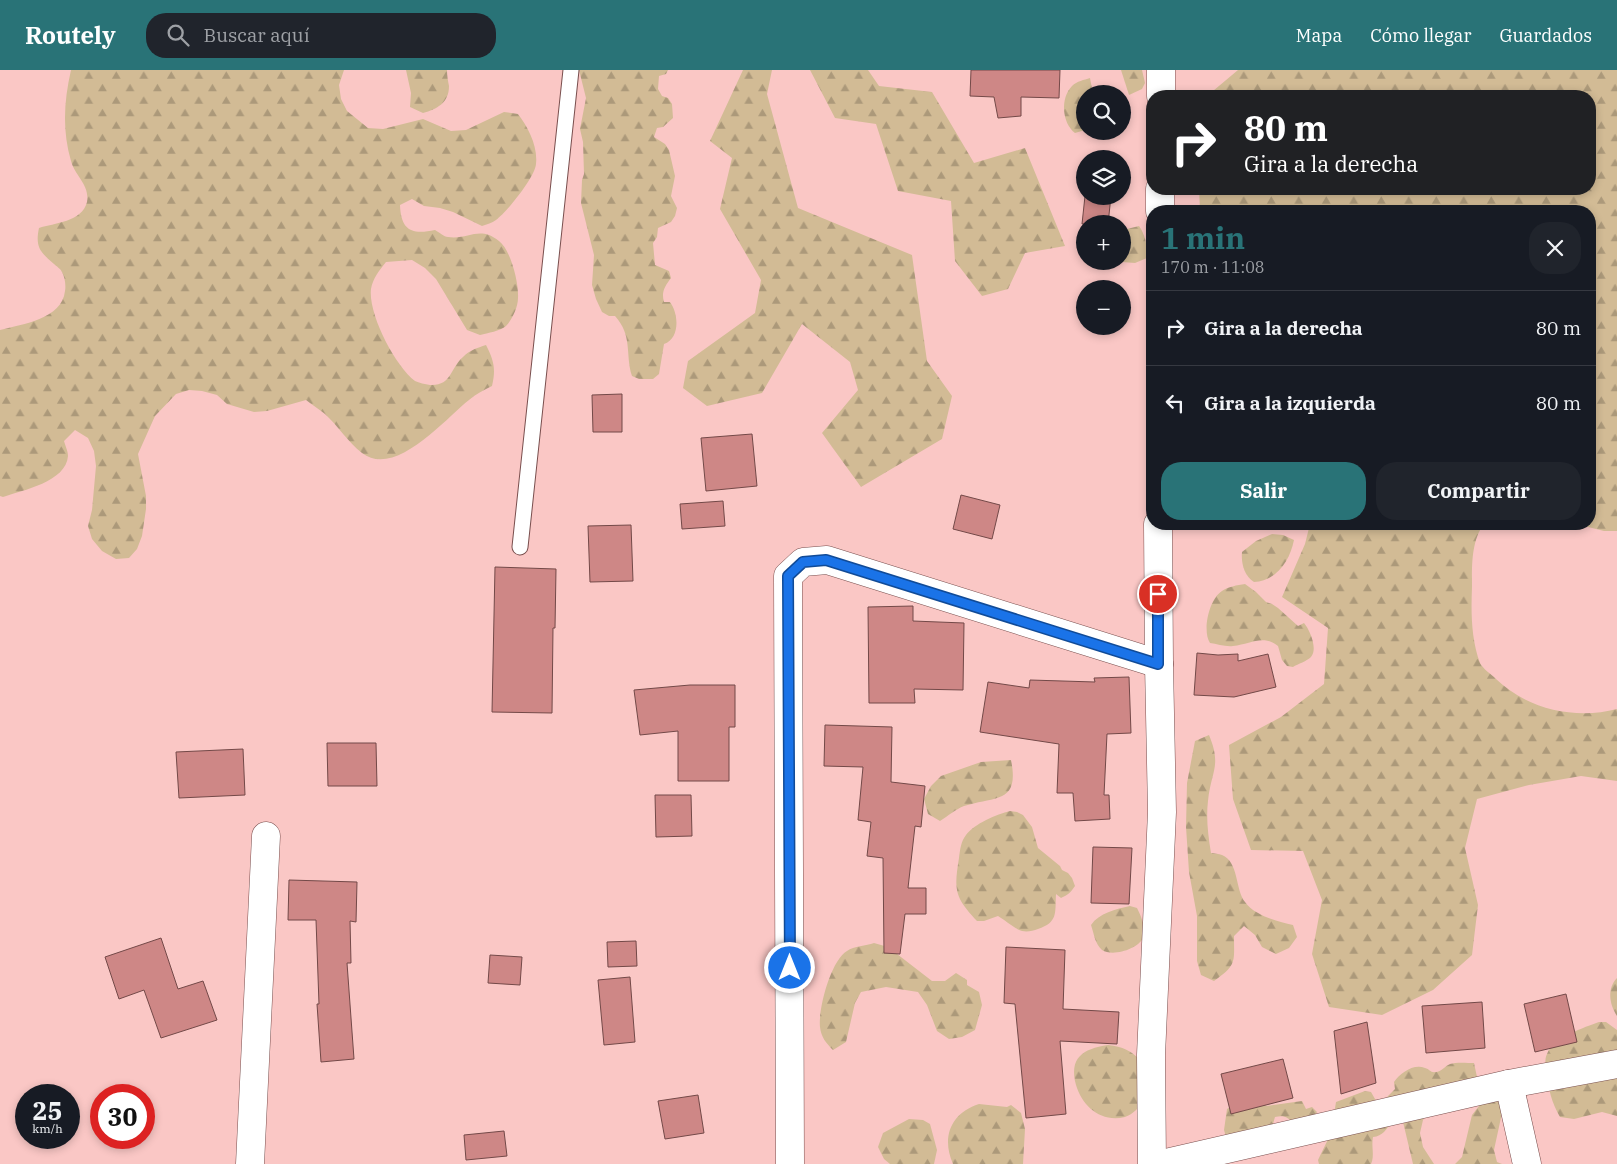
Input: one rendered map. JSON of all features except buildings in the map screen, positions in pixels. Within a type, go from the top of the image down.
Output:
[{"type":"street","points":[[1161,70],[1161,90]]},
{"type":"street","points":[[1152,1164],[1151,1055],[1162,812],[1158,664],[1158,530]]},
{"type":"street","points":[[790,1164],[788,576],[803,562],[826,560],[1158,664]]},
{"type":"street","points":[[250,1164],[266,836]]},
{"type":"street","points":[[1162,1164],[1510,1084],[1617,1064]]},
{"type":"street","points":[[1510,1084],[1527,1164]]},
{"type":"lane","points":[[520,547],[571,70]]},
{"type":"green space","points":[[71,70],[344,70],[339,85],[341,99],[347,111],[368,128],[383,129],[423,119],[451,131],[466,130],[504,112],[518,114],[532,137],[536,164],[531,177],[520,194],[496,220],[482,226],[453,212],[424,206],[412,199],[400,205],[405,225],[414,231],[435,230],[446,237],[462,237],[480,233],[492,236],[503,245],[511,259],[518,292],[516,309],[506,326],[494,332],[480,335],[467,330],[436,279],[425,268],[412,260],[386,262],[375,278],[371,289],[374,312],[384,339],[399,364],[415,381],[430,385],[443,383],[450,376],[459,361],[474,350],[486,345],[494,365],[492,386],[472,398],[419,443],[389,458],[375,459],[362,453],[325,414],[306,400],[267,411],[254,412],[227,404],[217,395],[202,391],[189,390],[176,394],[155,416],[138,454],[146,496],[146,509],[142,536],[137,549],[129,558],[116,559],[102,551],[92,539],[88,526],[92,510],[96,466],[94,451],[88,438],[75,430],[64,441],[68,456],[60,472],[52,479],[32,488],[3,497],[0,496],[0,330],[40,319],[57,308],[62,300],[65,289],[64,276],[61,270],[40,249],[38,245],[39,228],[74,218],[80,214],[87,202],[86,191],[71,161],[66,138],[66,104]]},
{"type":"green space","points":[[406,70],[447,70],[449,86],[447,97],[437,107],[423,113],[410,107],[411,93]]},
{"type":"green space","points":[[579,70],[668,70],[666,74],[659,76],[658,89],[662,96],[668,98],[672,104],[673,118],[663,127],[657,128],[654,137],[665,144],[669,150],[675,176],[671,196],[677,208],[671,222],[658,228],[657,237],[653,243],[655,265],[669,271],[671,278],[664,289],[663,298],[664,302],[670,302],[673,307],[676,326],[673,337],[664,344],[659,374],[653,379],[639,379],[632,376],[626,338],[621,323],[615,316],[609,316],[602,312],[592,285],[594,255],[581,203],[584,174],[583,142],[580,129],[586,98]]},
{"type":"green space","points":[[743,70],[772,70],[767,94],[798,208],[912,255],[927,361],[952,396],[942,439],[861,487],[822,433],[858,390],[850,362],[802,324],[762,393],[707,406],[683,388],[688,361],[755,313],[761,280],[720,209],[732,158],[710,141]]},
{"type":"green space","points":[[810,70],[868,70],[879,86],[932,92],[974,163],[1025,148],[1065,246],[1025,253],[1008,289],[982,296],[955,261],[951,201],[898,191],[876,124],[835,118]]},
{"type":"green space","points":[[1121,70],[1142,70],[1145,83],[1142,89],[1131,94],[1131,85],[1126,85]]},
{"type":"green space","points":[[1238,70],[1617,70],[1617,531],[1596,529],[1596,205],[1200,205],[1199,195],[1596,195],[1596,90],[1214,90]]},
{"type":"green space","points":[[1090,78],[1091,85],[1076,85],[1075,133],[1067,123],[1064,104],[1068,91],[1074,84]]},
{"type":"green space","points":[[1139,226],[1146,241],[1146,258],[1131,263],[1131,228]]},
{"type":"green space","points":[[1308,530],[1481,530],[1473,554],[1472,625],[1481,665],[1508,689],[1537,705],[1568,712],[1585,713],[1617,709],[1617,781],[1581,776],[1529,785],[1477,799],[1465,848],[1478,905],[1472,955],[1433,990],[1382,1015],[1329,1007],[1312,954],[1322,900],[1303,851],[1251,850],[1233,799],[1229,745],[1281,717],[1324,684],[1328,628],[1282,597],[1305,544]]},
{"type":"green space","points":[[1272,534],[1283,535],[1294,540],[1292,548],[1286,562],[1276,574],[1262,581],[1254,582],[1244,569],[1242,552],[1256,541]]},
{"type":"green space","points":[[1245,584],[1266,602],[1278,608],[1298,626],[1304,623],[1311,635],[1314,649],[1311,657],[1293,667],[1287,666],[1282,660],[1278,646],[1272,642],[1262,640],[1230,646],[1210,643],[1207,631],[1208,616],[1217,595],[1233,586]]},
{"type":"green space","points":[[1209,735],[1215,754],[1207,807],[1211,853],[1222,855],[1231,863],[1242,897],[1249,907],[1267,917],[1293,925],[1297,937],[1289,948],[1276,954],[1262,947],[1255,935],[1244,926],[1234,936],[1233,962],[1227,971],[1214,981],[1201,975],[1197,961],[1197,916],[1189,872],[1186,827],[1187,783],[1195,741]]},
{"type":"green space","points":[[1011,760],[1012,784],[1002,796],[964,806],[940,821],[928,814],[924,799],[931,786],[941,776],[981,762]]},
{"type":"green space","points":[[1010,811],[1023,815],[1032,827],[1038,848],[1060,866],[1062,870],[1068,873],[1075,886],[1066,896],[1061,898],[1056,894],[1055,912],[1052,920],[1032,931],[1019,930],[998,916],[984,921],[977,921],[960,899],[956,885],[957,869],[964,837],[980,823]]},
{"type":"green space","points":[[1130,906],[1137,908],[1140,915],[1144,927],[1143,938],[1136,946],[1125,951],[1112,953],[1102,950],[1096,942],[1091,925],[1098,917]]},
{"type":"green space","points":[[874,943],[888,947],[932,981],[945,981],[956,973],[967,980],[967,985],[979,992],[982,1005],[975,1030],[962,1037],[949,1039],[937,1031],[927,1005],[918,992],[886,987],[861,992],[855,1003],[846,1042],[833,1050],[824,1040],[820,1027],[823,997],[831,974],[841,956],[847,951]]},
{"type":"green space","points":[[1617,978],[1617,1016],[1612,1006],[1610,991]]},
{"type":"green space","points":[[1599,1022],[1606,1022],[1617,1030],[1617,1116],[1602,1112],[1574,1119],[1560,1117],[1549,1090],[1547,1054],[1550,1048],[1562,1038]]},
{"type":"green space","points":[[1108,1045],[1126,1050],[1134,1054],[1141,1061],[1144,1086],[1143,1099],[1136,1110],[1125,1117],[1108,1117],[1094,1111],[1083,1100],[1076,1085],[1074,1068],[1080,1056],[1091,1049]]},
{"type":"green space","points":[[1452,1063],[1474,1063],[1479,1079],[1431,1107],[1423,1120],[1420,1133],[1423,1147],[1434,1164],[1413,1164],[1403,1122],[1392,1121],[1382,1134],[1373,1137],[1373,1158],[1371,1164],[1319,1164],[1318,1160],[1331,1133],[1336,1102],[1365,1091],[1371,1092],[1375,1099],[1381,1103],[1395,1089],[1394,1082],[1404,1072],[1412,1068],[1421,1067],[1434,1072],[1440,1071]]},
{"type":"green space","points":[[1489,1093],[1499,1097],[1502,1113],[1494,1150],[1497,1162],[1502,1164],[1455,1164],[1462,1157],[1472,1115]]},
{"type":"green space","points":[[1254,1101],[1267,1106],[1302,1101],[1306,1109],[1312,1107],[1317,1112],[1313,1118],[1294,1124],[1286,1117],[1275,1117],[1269,1137],[1228,1144],[1224,1130],[1227,1109],[1233,1105]]},
{"type":"green space","points":[[979,1104],[1007,1107],[1011,1105],[1021,1113],[1025,1129],[1023,1164],[953,1164],[948,1144],[951,1127],[961,1113]]},
{"type":"green space","points":[[909,1119],[923,1120],[930,1124],[937,1150],[934,1164],[890,1164],[884,1159],[878,1147],[883,1133]]},
{"type":"route","points":[[790,968],[788,576],[803,562],[826,560],[1158,664],[1158,594]]}]
